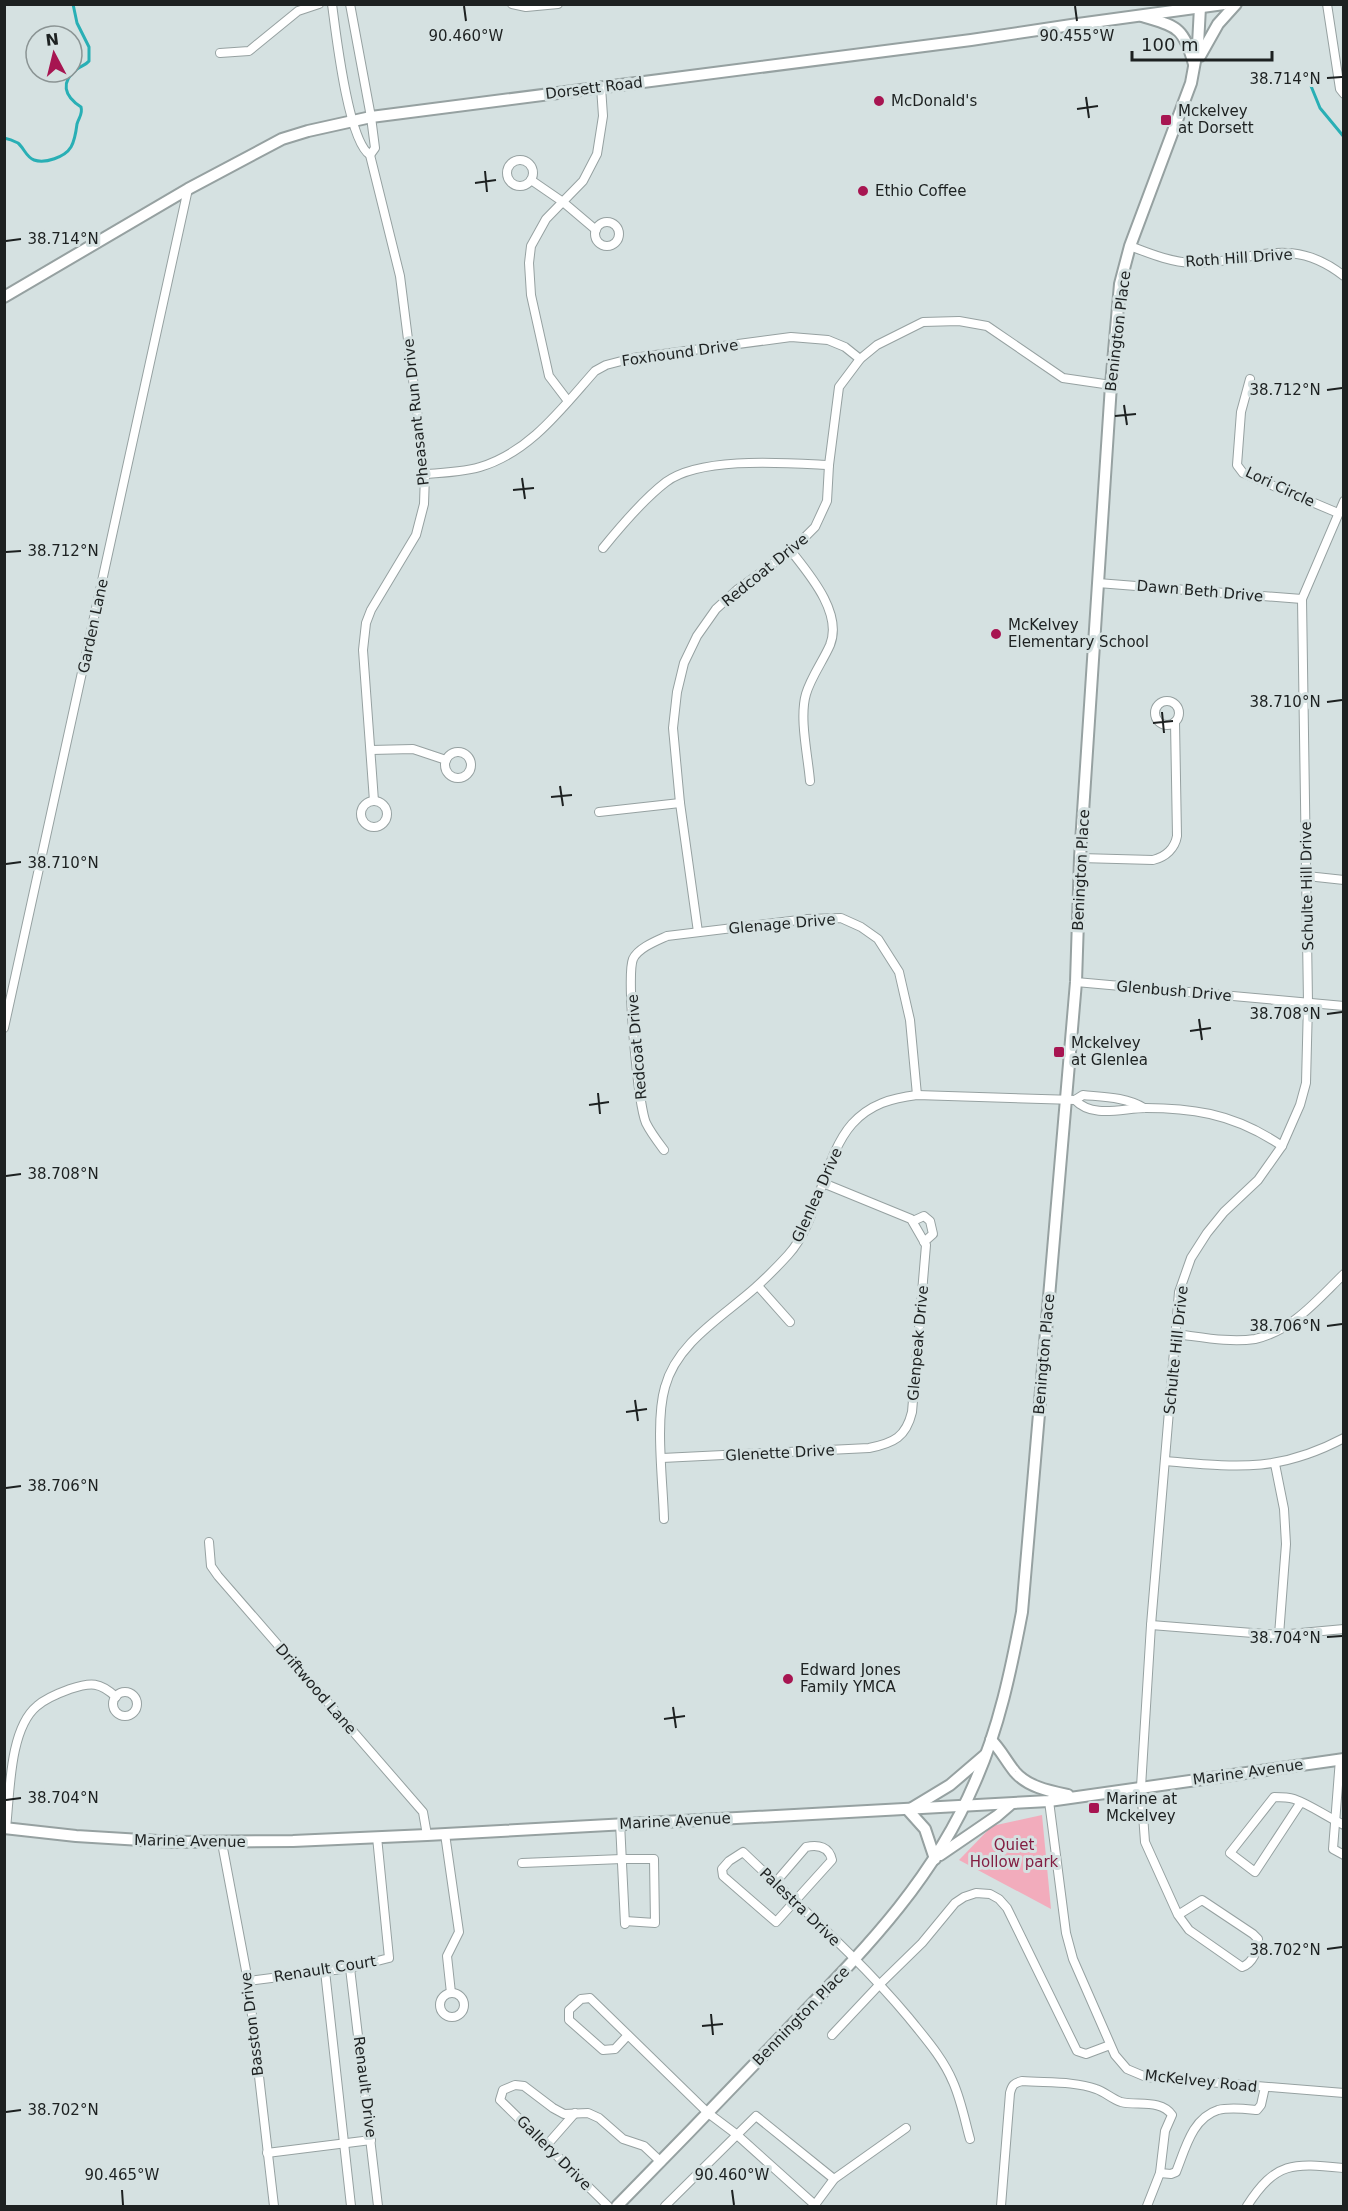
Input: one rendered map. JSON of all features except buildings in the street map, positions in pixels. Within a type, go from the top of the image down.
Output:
[{"type":"main road","points":[[1143,15],[1165,4]]},
{"type":"main road","name":"Dorsett Road","points":[[4,297],[189,189],[282,140],[351,120],[971,40],[1224,4]]},
{"type":"main road","points":[[1195,67],[1218,24],[1236,4]]},
{"type":"main road","name":"Benington Place","points":[[991,1740],[1009,1681],[1022,1612],[1070,1100],[1080,858],[1111,385],[1120,284],[1130,246],[1191,83],[1198,45],[1200,7]]},
{"type":"main road","points":[[1143,15],[1173,26],[1182,34],[1189,46],[1195,67]]},
{"type":"main road","points":[[963,1807],[991,1740]]},
{"type":"main road","points":[[991,1740],[1016,1773],[1038,1788],[1075,1797]]},
{"type":"main road","points":[[987,1753],[950,1785],[929,1800],[908,1810],[925,1829],[935,1859],[1011,1804]]},
{"type":"main road","name":"Marine Avenue","points":[[5,1828],[76,1836],[222,1843],[427,1835],[1049,1801],[1342,1759]]},
{"type":"main road","name":"Bennington Place","points":[[617,2206],[855,1960],[900,1909],[935,1859],[963,1807]]},
{"type":"street","points":[[220,53],[249,51],[298,11],[319,4]]},
{"type":"street","name":"Pheasant Run Drive","points":[[332,4],[351,120],[364,151],[370,155],[400,276],[425,474],[424,504],[416,535],[379,594],[366,623],[363,650],[374,801]]},
{"type":"street","name":"Pheasant Run Drive","points":[[350,4],[371,117],[375,148],[370,155]]},
{"type":"street","points":[[512,4],[526,7],[558,4]]},
{"type":"street","points":[[1327,4],[1340,89],[1344,94]]},
{"type":"street","points":[[568,401],[549,376],[531,295],[529,263],[531,246],[539,230],[546,219],[583,181],[597,154],[603,116],[601,87]]},
{"type":"street","points":[[531,180],[563,202],[596,230]]},
{"type":"street","name":"Garden Lane","points":[[4,1028],[189,189]]},
{"type":"street","name":"Roth Hill Drive","points":[[1130,246],[1173,262],[1195,263],[1284,252],[1309,255],[1331,266],[1344,276]]},
{"type":"street","name":"Redcoat Drive","points":[[663,1150],[646,1122],[639,1085],[631,967],[634,956],[653,942],[667,936],[698,932],[680,803],[673,728],[677,692],[684,663],[697,636],[716,609],[738,589],[791,551],[815,527],[826,501],[839,387],[860,358],[877,345],[923,322],[959,321],[987,326],[1063,378],[1111,385]]},
{"type":"street","name":"Foxhound Drive","points":[[425,474],[479,468],[513,454],[540,431],[595,371],[606,365],[633,358],[791,337],[828,340],[845,347],[860,358]]},
{"type":"street","name":"Lori Circle","points":[[1250,379],[1241,412],[1236,452],[1237,465],[1243,473],[1338,513]]},
{"type":"street","points":[[603,548],[667,481],[685,472],[756,462],[829,465]]},
{"type":"street","name":"Schulte Hill Drive","points":[[1178,1915],[1202,1900],[1253,1934],[1258,1940],[1258,1949],[1247,1965],[1242,1967],[1189,1930],[1178,1915],[1145,1842],[1141,1787],[1151,1625],[1179,1292],[1191,1258],[1207,1233],[1224,1212],[1258,1180],[1282,1146],[1300,1105],[1306,1083],[1307,876],[1302,600],[1344,501]]},
{"type":"street","points":[[791,551],[823,594],[831,616],[832,642],[806,694],[804,710],[810,781]]},
{"type":"street","name":"Dawn Beth Drive","points":[[1098,582],[1302,600]]},
{"type":"street","points":[[1080,858],[1153,860],[1160,858],[1175,846],[1178,836],[1175,722]]},
{"type":"street","points":[[371,750],[413,749],[446,760]]},
{"type":"street","points":[[599,812],[680,803]]},
{"type":"street","points":[[1307,876],[1344,880]]},
{"type":"street","name":"Glenage Drive","points":[[698,932],[807,919],[841,918],[861,927],[878,939],[899,972],[910,1020],[917,1095]]},
{"type":"street","name":"Glenbush Drive","points":[[1076,982],[1344,1006]]},
{"type":"street","name":"Glenlea Drive","points":[[664,1519],[660,1423],[665,1387],[671,1371],[694,1340],[758,1286],[790,1253],[802,1236],[841,1142],[851,1125],[863,1113],[894,1098],[917,1095],[1070,1100],[1083,1095],[1135,1103],[1144,1108]]},
{"type":"street","name":"Glenlea Drive","points":[[1070,1100],[1082,1107],[1106,1111],[1124,1112],[1144,1108],[1209,1114],[1245,1124],[1282,1146]]},
{"type":"street","name":"Glenpeak Drive","points":[[823,1183],[913,1221],[927,1251],[912,1412],[909,1426],[896,1439]]},
{"type":"street","name":"Glenpeak Drive","points":[[913,1221],[924,1216],[930,1221],[933,1234],[924,1242]]},
{"type":"street","points":[[1176,1334],[1224,1339],[1254,1339],[1291,1324],[1344,1274]]},
{"type":"street","points":[[758,1286],[790,1323]]},
{"type":"street","points":[[1166,1461],[1245,1467],[1275,1464],[1319,1451],[1344,1438]]},
{"type":"street","name":"Glenette Drive","points":[[662,1458],[869,1448],[896,1439]]},
{"type":"street","points":[[1275,1464],[1284,1509],[1286,1544],[1279,1635]]},
{"type":"street","name":"Driftwood Lane","points":[[209,1542],[211,1566],[218,1576],[423,1812],[427,1823],[427,1835]]},
{"type":"street","points":[[1151,1625],[1279,1635],[1344,1629]]},
{"type":"street","points":[[5,1828],[18,1739],[24,1722],[37,1706],[60,1693],[82,1685],[95,1684],[106,1688],[116,1697]]},
{"type":"street","points":[[1342,1759],[1340,1823],[1333,1849],[1344,1855]]},
{"type":"street","points":[[1301,1802],[1255,1872],[1230,1853],[1274,1797],[1293,1798],[1301,1802],[1340,1823]]},
{"type":"street","name":"McKelvey Road","points":[[1049,1801],[1069,1947],[1110,2046],[1126,2069],[1146,2077],[1344,2093]]},
{"type":"street","points":[[522,1863],[622,1859],[654,1859],[655,1923],[625,1923],[622,1859],[620,1823]]},
{"type":"street","points":[[445,1834],[459,1932],[447,1956],[451,1993]]},
{"type":"street","name":"Renault Court","points":[[248,1981],[350,1968],[389,1958],[377,1837]]},
{"type":"street","name":"Basston Drive","points":[[222,1843],[248,1981],[274,2206]]},
{"type":"street","points":[[775,1883],[806,1847],[814,1845],[825,1848],[831,1854],[832,1860],[795,1903]]},
{"type":"street","name":"Palestra Drive","points":[[795,1903],[776,1922],[723,1876],[722,1869],[729,1861],[743,1852],[880,1984],[931,2045],[953,2081],[970,2139]]},
{"type":"street","points":[[832,2036],[922,1943],[955,1903],[969,1894],[990,1894],[999,1899],[1006,1908],[1077,2051],[1086,2054],[1110,2046]]},
{"type":"street","name":"Renault Drive","points":[[350,1968],[378,2206]]},
{"type":"street","name":"Renault Drive","points":[[325,1971],[351,2206]]},
{"type":"street","points":[[628,2036],[615,2049],[603,2050],[569,2020],[569,2010],[580,1999],[587,1997],[628,2036],[708,2113],[736,2134],[815,2206],[834,2180],[906,2128]]},
{"type":"street","points":[[1001,2206],[1012,2086],[1022,2081],[1076,2084],[1097,2089],[1118,2101],[1168,2108],[1172,2115],[1165,2132],[1160,2173],[1147,2206]]},
{"type":"street","name":"Gallery Drive","points":[[575,2113],[564,2114],[525,2086],[515,2085],[503,2090],[500,2100],[608,2206]]},
{"type":"street","points":[[1160,2173],[1176,2172],[1196,2126],[1205,2118],[1218,2110],[1257,2110],[1261,2106],[1265,2087]]},
{"type":"street","points":[[546,2146],[575,2113],[588,2113],[599,2118],[623,2139],[644,2146],[661,2162]]},
{"type":"street","points":[[664,2206],[756,2115],[834,2180]]},
{"type":"street","points":[[267,2152],[371,2140]]},
{"type":"street","points":[[1247,2206],[1266,2180],[1278,2171],[1294,2165],[1312,2164],[1344,2168]]},
{"type":"green space","name":"Quiet Hollow park","points":[[1042,1815],[1051,1909],[959,1860],[992,1826]]},
{"type":"waterway","points":[[4,138],[18,143],[29,157],[39,161],[60,157],[71,147],[81,107],[68,94],[66,84],[72,74],[89,61],[89,47],[77,23],[73,4]]},
{"type":"waterway","points":[[1311,86],[1320,108],[1344,137]]},
{"type":"place","name":"McDonald's","points":[[879,101]]},
{"type":"place","name":"Mckelvey at Dorsett","points":[[1166,120]]},
{"type":"place","name":"Ethio Coffee","points":[[863,191]]},
{"type":"place","name":"McKelvey Elementary School","points":[[996,634]]},
{"type":"place","name":"Mckelvey at Glenlea","points":[[1059,1052]]},
{"type":"place","name":"Edward Jones Family YMCA","points":[[788,1679]]},
{"type":"place","name":"Marine at Mckelvey","points":[[1094,1808]]}]
